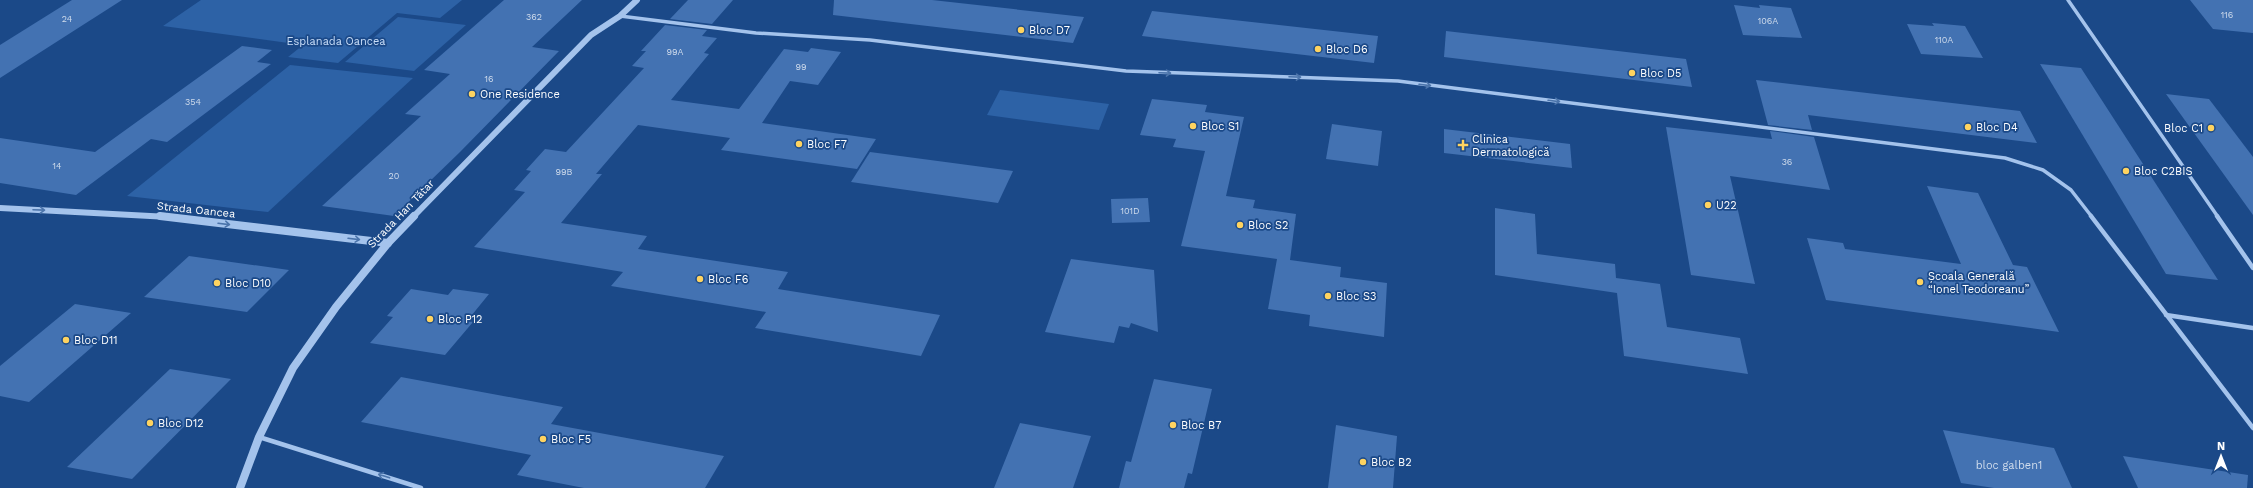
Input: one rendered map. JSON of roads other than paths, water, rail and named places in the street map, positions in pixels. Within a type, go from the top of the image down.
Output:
[{"type":"street","name":"Strada Han Tătar","points":[[240,488],[259,437],[293,368],[336,307],[388,242],[591,35],[620,16],[637,0]]},
{"type":"street","points":[[2068,0],[2253,268]]},
{"type":"street","points":[[620,16],[756,33],[870,40],[1126,71],[1398,81],[2005,158],[2043,170],[2071,190],[2253,428]]},
{"type":"street","name":"Strada Oancea","points":[[0,208],[160,216],[388,242]]},
{"type":"street","points":[[2166,315],[2253,328]]},
{"type":"street","points":[[259,437],[421,488]]},
{"type":"place","name":"Bloc D7","points":[[1021,30]]},
{"type":"place","name":"Bloc D6","points":[[1318,49]]},
{"type":"place","name":"Bloc D5","points":[[1632,73]]},
{"type":"place","name":"One Residence","points":[[472,94]]},
{"type":"place","name":"Bloc S1","points":[[1193,126]]},
{"type":"place","name":"Bloc D4","points":[[1968,127]]},
{"type":"place","name":"Bloc C1","points":[[2211,128]]},
{"type":"place","name":"Bloc F7","points":[[799,144]]},
{"type":"place","name":"Clinica Dermatologică","points":[[1463,145]]},
{"type":"place","name":"Bloc C2BIS","points":[[2126,171]]},
{"type":"place","name":"U22","points":[[1708,205]]},
{"type":"place","name":"Bloc S2","points":[[1240,225]]},
{"type":"place","name":"Bloc F6","points":[[700,279]]},
{"type":"place","name":"Școala Generală “Ionel Teodoreanu”","points":[[1920,282]]},
{"type":"place","name":"Bloc D10","points":[[217,283]]},
{"type":"place","name":"Bloc S3","points":[[1328,296]]},
{"type":"place","name":"Bloc P12","points":[[430,319]]},
{"type":"place","name":"Bloc D11","points":[[66,340]]},
{"type":"place","name":"Bloc D12","points":[[150,423]]},
{"type":"place","name":"Bloc B7","points":[[1173,425]]},
{"type":"place","name":"Bloc F5","points":[[543,439]]},
{"type":"place","name":"Bloc B2","points":[[1363,462]]},
{"type":"park label","name":"Esplanada Oancea","points":[[336,41]]}]
